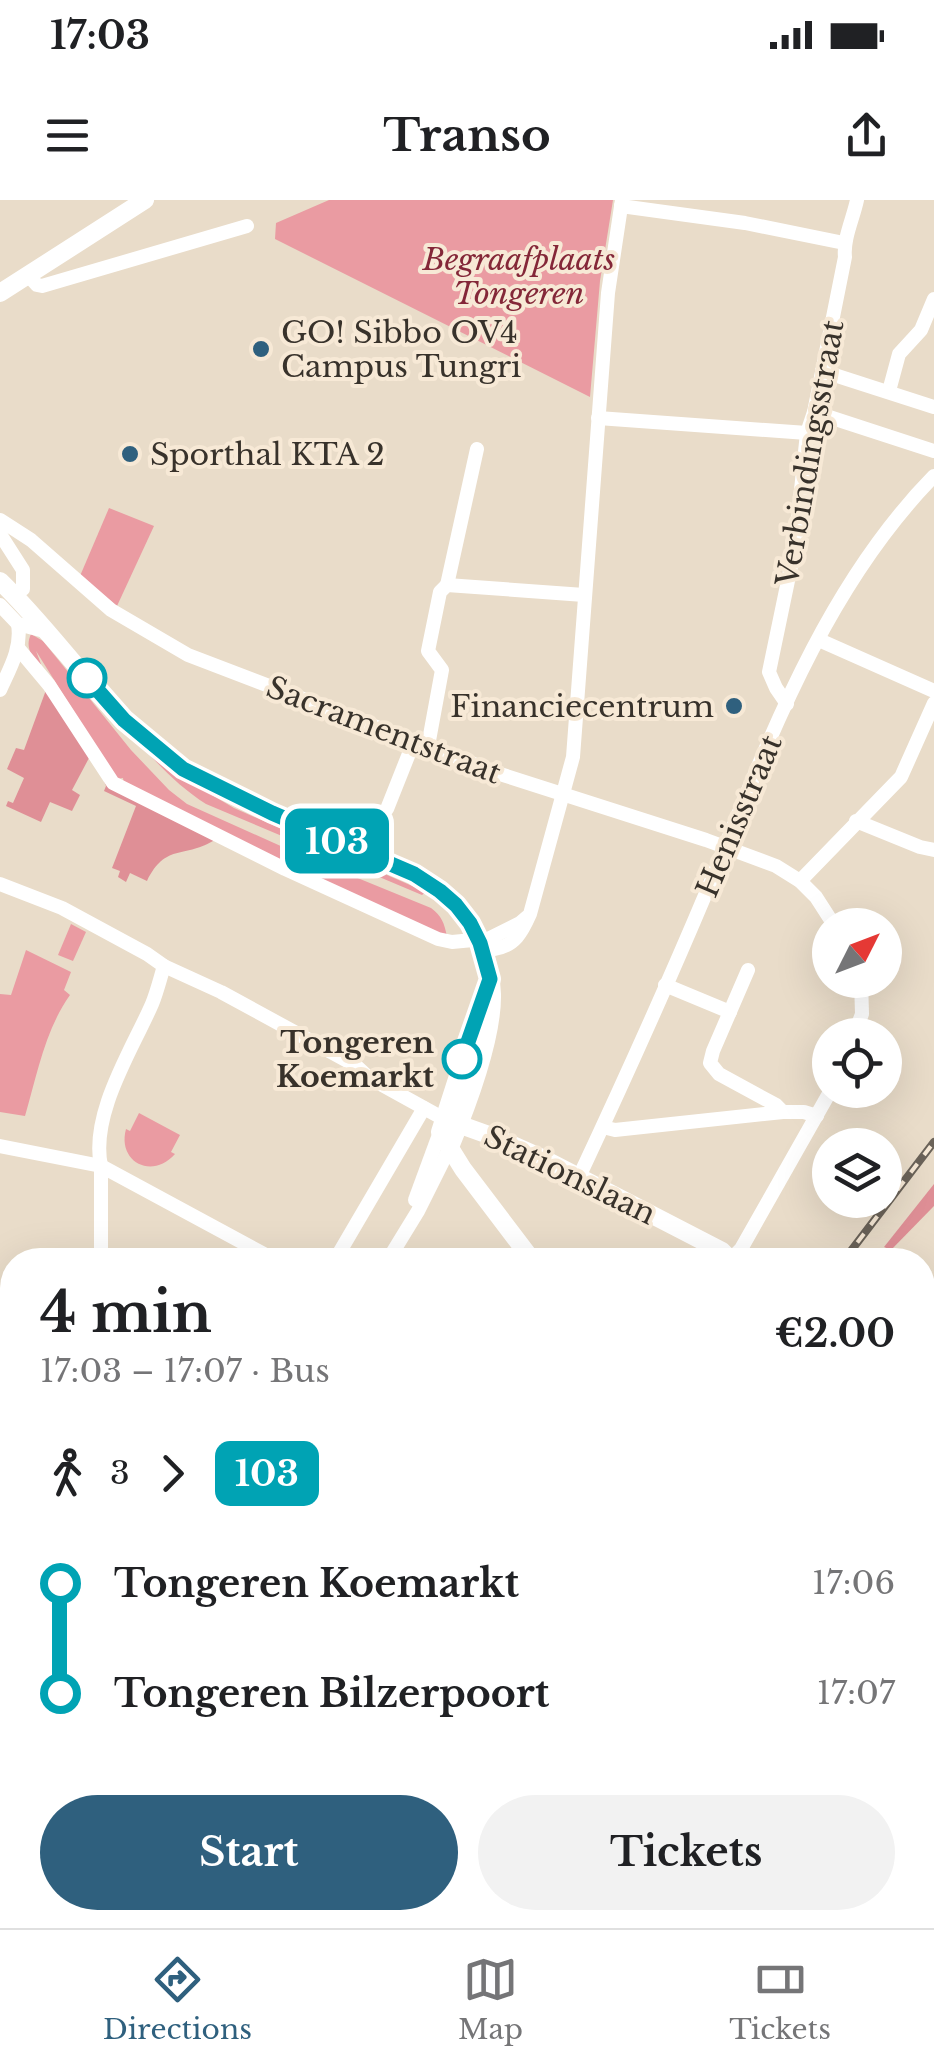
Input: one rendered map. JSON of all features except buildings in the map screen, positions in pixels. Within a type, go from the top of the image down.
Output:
[{"type":"main road","points":[[0,293],[145,200]]},
{"type":"main road","points":[[0,568],[56,623],[120,699],[211,782]]},
{"type":"main road","points":[[0,581],[124,720],[183,769],[272,813],[414,874],[456,905],[480,943],[490,979],[491,1010],[474,1100],[475,1112],[497,1138]]},
{"type":"main road","points":[[490,979],[448,1130],[463,1169],[523,1248]]},
{"type":"main road","points":[[448,1130],[477,1076]]},
{"type":"main road","name":"Stationslaan","points":[[448,1130],[497,1138],[716,1248]]},
{"type":"street","name":"Verbindingsstraat","points":[[787,704],[769,672],[795,547],[807,433],[845,257],[844,244],[857,200]]},
{"type":"street","points":[[18,648],[50,685],[113,783],[438,940],[473,940],[494,949],[505,948],[516,940],[530,914],[572,757],[608,293],[622,203],[844,244]]},
{"type":"street","points":[[28,275],[38,286],[46,285],[247,226]]},
{"type":"street","points":[[889,391],[899,354],[921,330],[934,298]]},
{"type":"street","points":[[822,371],[934,407]]},
{"type":"street","points":[[814,412],[934,452]]},
{"type":"street","points":[[598,418],[807,433]]},
{"type":"street","points":[[386,809],[421,744],[442,670],[428,651],[440,592],[448,585],[477,449]]},
{"type":"street","name":"Henisstraat","points":[[579,1177],[830,615],[883,534],[934,476]]},
{"type":"street","name":"Sacramentstraat","points":[[0,520],[31,540],[111,610],[188,655],[562,795],[725,847],[776,866],[800,881]]},
{"type":"street","points":[[0,534],[23,570],[23,589]]},
{"type":"street","points":[[448,585],[584,595]]},
{"type":"street","points":[[0,604],[18,624],[20,636],[0,690]]},
{"type":"street","points":[[18,624],[48,632]]},
{"type":"street","points":[[818,640],[934,691]]},
{"type":"street","points":[[823,908],[800,881],[900,777],[934,704]]},
{"type":"street","points":[[856,820],[934,850]]},
{"type":"street","points":[[0,884],[62,908],[355,1065],[424,1108],[448,1130]]},
{"type":"street","points":[[101,1248],[98,1151],[104,1117],[154,1000],[164,966]]},
{"type":"street","points":[[748,970],[710,1063],[719,1074],[783,1112]]},
{"type":"street","points":[[665,985],[730,1012]]},
{"type":"street","points":[[342,1248],[424,1108]]},
{"type":"street","points":[[743,1248],[821,1108]]},
{"type":"street","points":[[603,1126],[615,1130],[783,1112],[817,1116]]},
{"type":"street","points":[[395,1248],[436,1175],[448,1130]]},
{"type":"street","points":[[408,1225],[448,1130]]},
{"type":"street","points":[[0,1146],[101,1166],[253,1248]]},
{"type":"street","points":[[436,1175],[454,1167],[463,1169]]},
{"type":"green space","name":"Begraafplaats Tongeren","points":[[329,200],[613,200],[600,281],[590,397],[275,239],[276,223]]},
{"type":"green space","points":[[109,508],[154,526],[117,606],[80,576]]},
{"type":"green space","points":[[31,634],[43,641],[131,750],[187,804],[431,908],[442,920],[447,936],[309,878],[303,871],[124,785],[123,778],[116,779],[36,651],[41,664],[34,658],[29,647]]},
{"type":"green space","points":[[130,733],[195,785],[234,808],[426,892],[422,895],[206,804],[175,780]]},
{"type":"green space","points":[[71,924],[86,932],[73,961],[58,955]]},
{"type":"green space","points":[[26,950],[71,972],[64,990],[70,995],[48,1038],[25,1116],[0,1112],[0,994],[11,995]]},
{"type":"green space","points":[[139,1113],[180,1135],[171,1152],[175,1154],[166,1162],[147,1166],[131,1158],[125,1141],[126,1129],[130,1131]]},
{"type":"shaded area","points":[[46,690],[89,758],[72,790],[80,795],[72,811],[50,802],[41,822],[6,806],[8,801],[13,803],[24,778],[7,769],[16,748],[24,750]]},
{"type":"shaded area","points":[[104,781],[215,837],[213,841],[168,856],[147,881],[130,873],[126,882],[118,877],[120,871],[112,868],[136,806],[104,791]]},
{"type":"shaded area","points":[[934,1184],[934,1206],[893,1248],[884,1247]]},
{"type":"railway","points":[[853,1248],[934,1142]]},
{"type":"bus line","name":"103","points":[[87,678],[124,720],[183,769],[272,813],[414,874],[456,905],[480,943],[490,979],[462,1059]]},
{"type":"place","name":"GO! Sibbo OV4 Campus Tungri","points":[[261,349]]},
{"type":"place","name":"Sporthal KTA 2","points":[[130,454]]},
{"type":"place","name":"Financiecentrum","points":[[734,706]]},
{"type":"place","name":"Tongeren Koemarkt","points":[[462,1059]]}]
